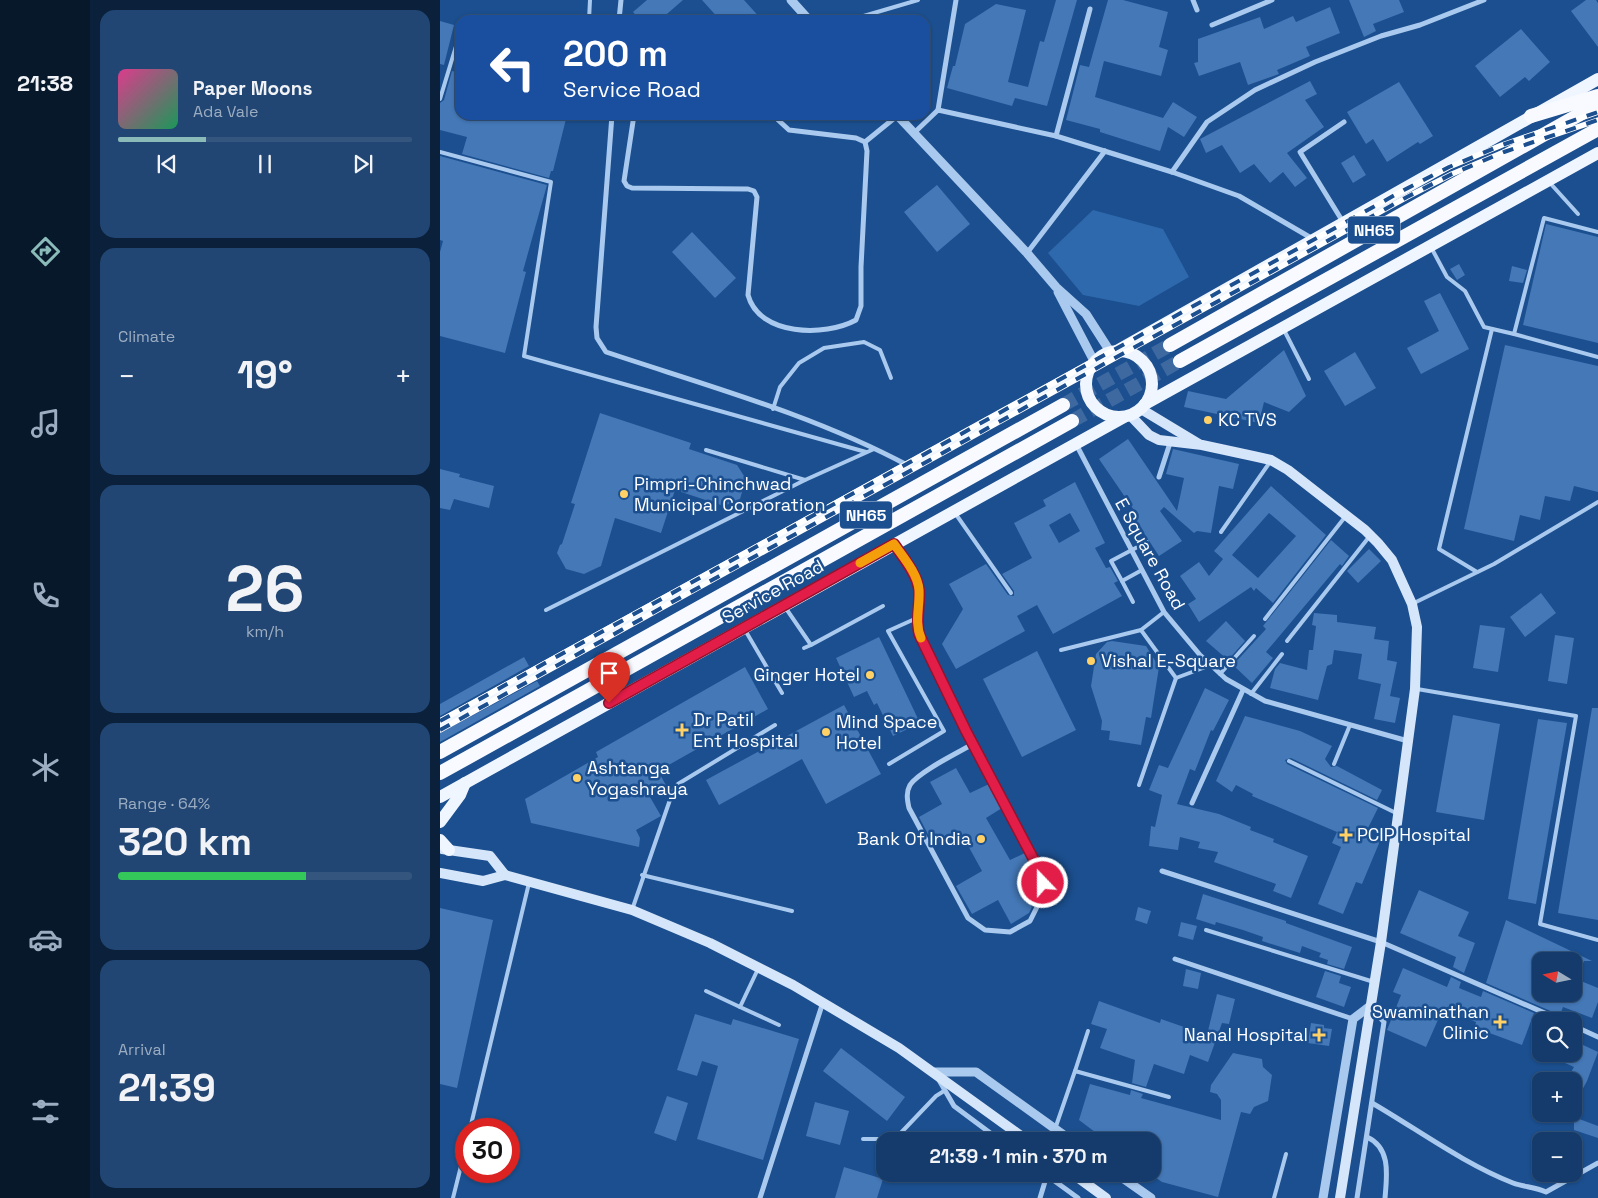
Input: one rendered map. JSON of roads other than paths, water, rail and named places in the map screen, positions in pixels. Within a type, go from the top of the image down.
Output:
[{"type":"highway","points":[[1531,116],[1598,96]]},
{"type":"highway","name":"NH65","points":[[1170,345],[1598,104]]},
{"type":"highway","name":"NH65","points":[[1180,361],[1598,129]]},
{"type":"highway","name":"NH65","points":[[440,752],[1063,405]]},
{"type":"highway","name":"NH65","points":[[440,773],[1072,421]]},
{"type":"main road","points":[[440,725],[1094,364],[1598,79]]},
{"type":"main road","name":"Service Road","points":[[440,797],[1598,154]]},
{"type":"main road","points":[[1113,352],[1134,355],[1148,368],[1152,386],[1135,411]]},
{"type":"main road","points":[[1094,364],[1087,382],[1091,401],[1105,414],[1135,411],[1202,445]]},
{"type":"main road","points":[[1135,411],[1149,435],[1170,443],[1202,445],[1271,460],[1288,470],[1370,535],[1392,560],[1412,604],[1416,627],[1415,689],[1381,942],[1340,1198]]},
{"type":"main road","points":[[440,822],[460,795],[465,783]]},
{"type":"main road","points":[[440,840],[444,849],[490,856],[505,875]]},
{"type":"main road","points":[[440,873],[483,881],[505,875],[529,881],[632,910],[710,943],[823,1002],[935,1072],[1016,1132]]},
{"type":"main road","points":[[1084,1182],[1106,1198]]},
{"type":"street","points":[[620,15],[621,0]]},
{"type":"street","points":[[791,0],[804,15]]},
{"type":"street","points":[[930,118],[938,110],[956,0]]},
{"type":"street","points":[[1193,0],[1197,10]]},
{"type":"street","points":[[1212,26],[1272,0]]},
{"type":"street","points":[[1172,172],[1207,122],[1255,90],[1315,62],[1381,36],[1420,25],[1484,0]]},
{"type":"street","points":[[1056,136],[1090,9]]},
{"type":"street","points":[[938,110],[1056,136],[1172,172],[1239,196],[1314,239]]},
{"type":"street","points":[[612,120],[596,327],[600,346],[606,352],[773,409],[876,448],[909,466]]},
{"type":"street","points":[[633,120],[624,181],[627,186],[748,189],[754,191],[757,197],[748,295],[751,308],[765,318],[801,332],[843,328],[856,320],[861,306],[861,267],[868,151],[865,142],[856,138],[789,130],[778,120]]},
{"type":"street","points":[[865,142],[891,120]]},
{"type":"street","points":[[902,120],[1027,253],[1056,287],[1086,314],[1113,352]]},
{"type":"street","points":[[914,133],[928,120]]},
{"type":"street","points":[[1343,223],[1300,152],[1344,122]]},
{"type":"street","points":[[1027,253],[1105,151]]},
{"type":"street","points":[[1056,287],[1094,364]]},
{"type":"street","name":"E Square Road","points":[[1076,443],[1164,612],[1180,633],[1220,674],[1250,694],[1265,701],[1408,741]]},
{"type":"street","points":[[1159,478],[1170,443]]},
{"type":"street","points":[[894,544],[917,581],[919,589],[917,618],[919,634],[973,744],[1043,877],[1043,890],[1036,912],[1030,921],[1010,932],[985,930],[968,918],[909,808],[907,800],[907,792],[916,779],[973,744]]},
{"type":"street","points":[[1192,804],[1244,690]]},
{"type":"street","points":[[1162,871],[1381,942],[1542,1012]]},
{"type":"street","points":[[1175,959],[1353,1019]]},
{"type":"street","points":[[760,1198],[823,1002]]},
{"type":"street","points":[[1323,1198],[1353,1019],[1370,1006],[1384,1022],[1357,1198]]},
{"type":"street","points":[[1582,1030],[1598,1037]]},
{"type":"street","points":[[989,1132],[954,1106],[935,1072],[976,1072],[1059,1132]]},
{"type":"street","points":[[1372,1103],[1486,1170],[1515,1184],[1534,1187],[1546,1192],[1598,1162]]},
{"type":"street","points":[[1367,1137],[1376,1141],[1383,1150],[1387,1167],[1385,1198]]},
{"type":"street","points":[[1040,1198],[1044,1182]]},
{"type":"street","points":[[1057,1182],[1078,1198]]},
{"type":"street","points":[[1128,1182],[1151,1198]]},
{"type":"lane","points":[[589,15],[590,0]]},
{"type":"lane","points":[[867,15],[918,0]]},
{"type":"lane","points":[[440,99],[455,50]]},
{"type":"lane","points":[[440,152],[552,182],[524,356],[866,452]]},
{"type":"lane","points":[[1548,181],[1578,214]]},
{"type":"lane","points":[[1514,334],[1544,218],[1598,232]]},
{"type":"lane","points":[[1431,246],[1446,277],[1465,291],[1484,327],[1598,357]]},
{"type":"lane","points":[[1282,328],[1309,379]]},
{"type":"lane","points":[[1477,572],[1439,549],[1492,329]]},
{"type":"lane","points":[[773,409],[780,388],[799,363],[824,348],[864,342],[880,350],[891,378]]},
{"type":"lane","points":[[546,610],[804,480],[876,448]]},
{"type":"lane","points":[[706,450],[804,480]]},
{"type":"lane","points":[[1221,532],[1271,460]]},
{"type":"lane","points":[[1412,604],[1477,572],[1598,502]]},
{"type":"lane","points":[[953,511],[1011,592]]},
{"type":"lane","points":[[1264,619],[1346,515]]},
{"type":"lane","points":[[1287,641],[1370,535]]},
{"type":"lane","points":[[1132,602],[1111,561],[1146,542]]},
{"type":"lane","points":[[1122,581],[1142,570]]},
{"type":"lane","points":[[784,606],[811,645]]},
{"type":"lane","points":[[804,648],[883,606]]},
{"type":"lane","points":[[1061,650],[1141,630],[1164,612]]},
{"type":"lane","points":[[889,764],[944,731],[888,631],[917,618]]},
{"type":"lane","points":[[744,628],[782,693]]},
{"type":"lane","points":[[1141,630],[1176,678]]},
{"type":"lane","points":[[1220,674],[1254,636]]},
{"type":"lane","points":[[1250,694],[1282,654]]},
{"type":"lane","points":[[1176,678],[1211,665]]},
{"type":"lane","points":[[1139,785],[1176,678]]},
{"type":"lane","points":[[1415,689],[1576,716],[1540,924],[1598,940]]},
{"type":"lane","points":[[632,910],[669,798],[678,784],[775,725]]},
{"type":"lane","points":[[1334,764],[1350,725]]},
{"type":"lane","points":[[1289,761],[1398,814]]},
{"type":"lane","points":[[642,875],[792,910]]},
{"type":"lane","points":[[473,1118],[525,909],[529,881]]},
{"type":"lane","points":[[1206,930],[1374,982]]},
{"type":"lane","points":[[740,1007],[759,967]]},
{"type":"lane","points":[[706,991],[780,1025]]},
{"type":"lane","points":[[1055,1129],[1088,1031]]},
{"type":"lane","points":[[1075,1071],[1169,1097]]},
{"type":"lane","points":[[863,1140],[895,1139],[936,1096],[944,1091]]},
{"type":"lane","points":[[1274,1198],[1286,1154]]},
{"type":"lane","points":[[454,1198],[457,1183]]},
{"type":"tunnel","points":[[1063,405],[1170,345]]},
{"type":"tunnel","points":[[1072,421],[1180,361]]},
{"type":"railway","points":[[440,721],[1404,190],[1449,167],[1502,145],[1598,112]]},
{"type":"railway","points":[[440,730],[1407,197],[1452,174],[1504,152],[1598,120]]},
{"type":"place","name":"KC TVS","points":[[1208,420]]},
{"type":"place","name":"Pimpri-Chinchwad Municipal Corporation","points":[[624,494]]},
{"type":"place","name":"Vishal E-Square","points":[[1091,661]]},
{"type":"place","name":"Ginger Hotel","points":[[870,675]]},
{"type":"place","name":"Dr Patil Ent Hospital","points":[[682,730]]},
{"type":"place","name":"Mind Space Hotel","points":[[826,732]]},
{"type":"place","name":"Ashtanga Yogashraya","points":[[577,778]]},
{"type":"place","name":"PCIP Hospital","points":[[1346,835]]},
{"type":"place","name":"Bank Of India","points":[[981,839]]},
{"type":"place","name":"Swaminathan Clinic","points":[[1500,1022]]},
{"type":"place","name":"Nanal Hospital","points":[[1319,1035]]}]
